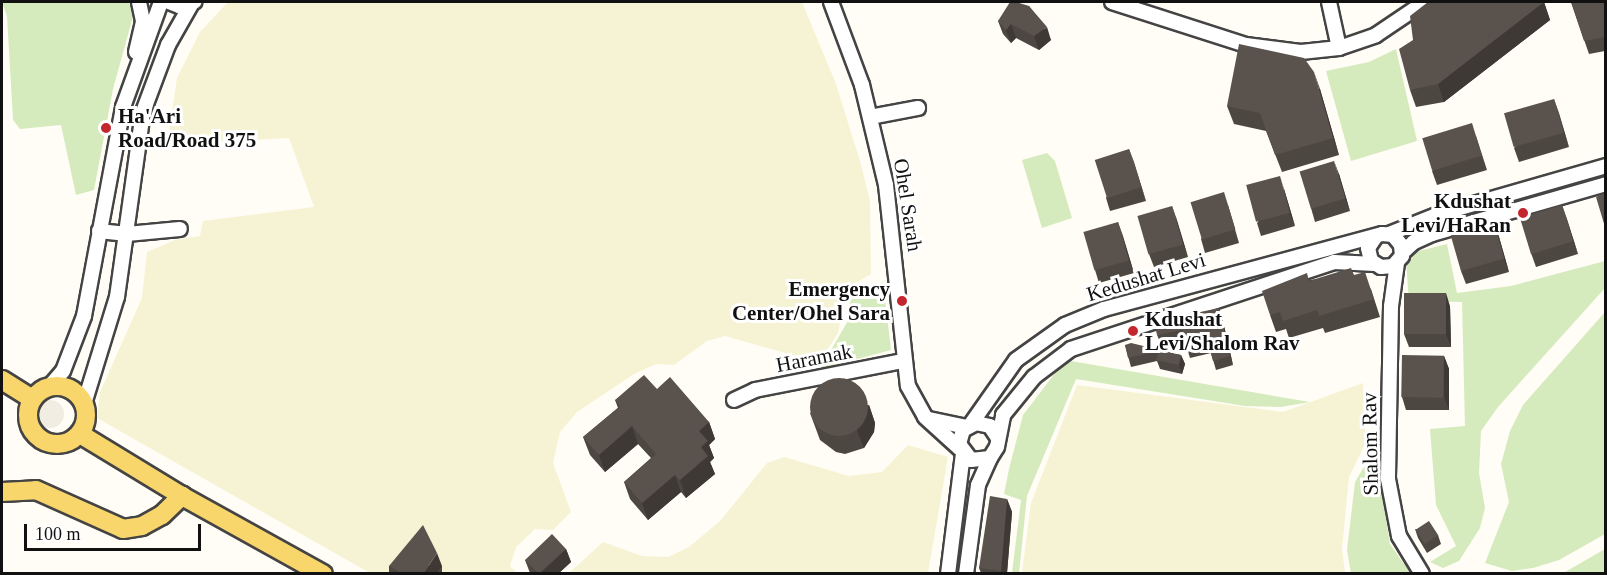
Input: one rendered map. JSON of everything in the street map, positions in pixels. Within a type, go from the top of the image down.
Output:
[{"type":"main road","points":[[2,380],[33,399]]},
{"type":"main road","points":[[49,387],[71,389],[84,404],[87,415],[80,434],[65,444],[55,445],[36,436],[27,417],[33,399],[49,387]]},
{"type":"main road","points":[[80,434],[182,496],[323,573]]},
{"type":"main road","points":[[2,492],[36,490],[123,530],[142,526],[162,515],[182,496]]},
{"type":"street","points":[[49,387],[63,371],[84,316],[99,231],[143,21],[139,2]]},
{"type":"street","points":[[131,79],[161,2]]},
{"type":"street","points":[[169,2],[179,6],[193,2]]},
{"type":"street","points":[[84,404],[111,323],[127,234],[143,112],[168,45],[193,2]]},
{"type":"street","name":"Ohel Sarah","points":[[831,2],[870,117],[894,237],[903,361],[912,398],[925,417],[962,451]]},
{"type":"street","points":[[1112,2],[1256,47],[1301,52],[1339,48],[1376,35],[1425,2]]},
{"type":"street","points":[[1329,2],[1339,48]]},
{"type":"street","points":[[870,117],[918,108]]},
{"type":"street","name":"Kedushat Levi","points":[[969,425],[1016,360],[1044,336],[1065,325],[1115,306],[1382,235],[1439,214],[1605,166]]},
{"type":"street","points":[[1400,258],[1414,242],[1432,234],[1605,184]]},
{"type":"street","points":[[99,231],[127,234],[180,229]]},
{"type":"street","points":[[1382,235],[1399,241],[1400,258]]},
{"type":"street","name":"Shalom Rav","points":[[1382,235],[1368,250],[1377,265],[1391,306]]},
{"type":"street","name":"Kedushat Levi","points":[[998,438],[1003,415],[1021,392],[1046,366],[1071,349],[1312,268],[1346,260],[1377,265],[1400,258]]},
{"type":"street","name":"Shalom Rav","points":[[1400,258],[1391,306],[1386,455],[1390,497],[1399,536],[1422,573]]},
{"type":"street","name":"Haramak","points":[[734,400],[754,390],[903,361]]},
{"type":"street","points":[[925,417],[942,424],[986,424],[998,438],[996,452],[990,458],[978,485],[966,573]]},
{"type":"street","points":[[948,573],[962,451],[959,439],[969,425]]},
{"type":"street","points":[[962,451],[975,461],[990,458]]},
{"type":"shaded area","points":[[228,2],[802,2],[836,84],[860,161],[870,201],[871,274],[847,288],[838,333],[826,352],[814,361],[725,336],[707,341],[674,365],[656,364],[634,374],[577,412],[560,432],[553,463],[571,512],[553,530],[535,529],[516,547],[510,566],[517,573],[370,573],[97,418],[100,392],[142,298],[147,252],[175,240],[200,236],[203,221],[314,207],[289,138],[167,145],[177,78],[200,32]]},
{"type":"shaded area","points":[[1363,383],[1366,442],[1349,477],[1342,549],[1345,573],[1022,573],[1031,503],[1077,385],[1283,412]]},
{"type":"shaded area","points":[[50,400],[60,404],[64,414],[60,424],[50,428],[40,424],[36,414],[40,404]]},
{"type":"shaded area","points":[[908,445],[948,457],[928,573],[569,573],[603,542],[642,556],[668,557],[689,547],[720,521],[767,463],[784,457],[849,476],[882,472]]},
{"type":"green space","points":[[2,2],[131,2],[134,13],[113,89],[94,190],[76,195],[61,125],[20,129],[13,120],[7,16]]},
{"type":"green space","points":[[1396,49],[1417,141],[1351,161],[1326,71],[1369,62]]},
{"type":"green space","points":[[1047,153],[1055,161],[1072,218],[1042,228],[1022,160]]},
{"type":"green space","points":[[1447,244],[1457,293],[1511,286],[1605,261],[1605,288],[1498,407],[1481,431],[1479,473],[1485,508],[1480,528],[1459,561],[1443,568],[1430,562],[1456,546],[1436,505],[1430,429],[1465,426],[1462,302],[1409,301],[1406,261],[1415,252]]},
{"type":"green space","points":[[883,282],[891,350],[820,369],[849,319],[850,298]]},
{"type":"green space","points":[[1605,312],[1605,534],[1559,560],[1533,568],[1512,571],[1485,563],[1509,502],[1501,464],[1510,431],[1523,405]]},
{"type":"green space","points":[[1065,360],[1310,402],[1281,407],[1245,406],[1076,379],[1027,496],[1019,573],[1012,573],[1021,500],[1004,494],[1009,469],[1023,415]]},
{"type":"green space","points":[[1375,448],[1390,544],[1403,563],[1418,573],[1351,574],[1347,550],[1355,482]]},
{"type":"green space","points":[[1605,549],[1605,573],[1560,573],[1565,572]]},
{"type":"building","points":[[1010,2],[1029,6],[1047,27],[1034,36],[1011,24],[1006,30],[998,21]]},
{"type":"building","points":[[1428,2],[1544,2],[1438,84],[1410,90],[1399,49],[1413,40],[1410,16]]},
{"type":"building","points":[[1571,2],[1605,2],[1605,37],[1584,41]]},
{"type":"building","points":[[1239,44],[1304,58],[1314,72],[1333,138],[1275,155],[1260,113],[1227,106]]},
{"type":"building","points":[[1554,99],[1564,133],[1514,147],[1504,113]]},
{"type":"building","points":[[1472,123],[1482,156],[1432,171],[1422,138]]},
{"type":"building","points":[[1129,149],[1141,187],[1107,198],[1095,160]]},
{"type":"building","points":[[1334,161],[1345,198],[1311,209],[1300,172]]},
{"type":"building","points":[[1280,176],[1290,213],[1256,222],[1246,185]]},
{"type":"building","points":[[1224,192],[1235,229],[1202,240],[1191,202]]},
{"type":"building","points":[[1605,193],[1605,227],[1596,197]]},
{"type":"building","points":[[1562,205],[1573,241],[1531,254],[1520,218]]},
{"type":"building","points":[[1172,206],[1183,244],[1148,254],[1137,216]]},
{"type":"building","points":[[1118,222],[1129,260],[1094,270],[1083,232]]},
{"type":"building","points":[[1494,223],[1504,259],[1461,271],[1451,235]]},
{"type":"building","points":[[1351,268],[1354,275],[1365,272],[1374,299],[1319,316],[1317,310],[1283,321],[1280,312],[1270,315],[1262,291],[1307,273],[1309,281]]},
{"type":"building","points":[[1404,293],[1446,293],[1446,334],[1404,334]]},
{"type":"building","points":[[1219,308],[1230,356],[1213,361],[1208,343],[1187,349],[1182,330],[1157,335],[1154,322]]},
{"type":"building","points":[[1131,343],[1181,355],[1179,365],[1156,360],[1159,351],[1128,358],[1125,345]]},
{"type":"building","points":[[1402,355],[1444,356],[1443,398],[1401,397]]},
{"type":"building","points":[[644,375],[657,389],[670,377],[709,422],[699,431],[708,441],[701,447],[708,456],[680,480],[675,475],[642,503],[624,482],[656,454],[632,426],[599,455],[583,437],[620,406],[615,400]]},
{"type":"building","points":[[839,378],[855,383],[863,391],[868,407],[863,423],[855,431],[839,436],[823,431],[815,423],[810,407],[815,391],[823,383]]},
{"type":"building","points":[[990,496],[1007,499],[1001,571],[979,568]]},
{"type":"building","points":[[1429,521],[1438,535],[1425,544],[1416,530]]},
{"type":"building","points":[[423,525],[437,553],[424,573],[402,573],[389,566]]},
{"type":"building","points":[[552,534],[566,549],[538,573],[525,560]]},
{"type":"place","name":"Ha'Ari Road/Road 375","points":[[106,128]]},
{"type":"place","name":"Kdushat Levi/HaRan","points":[[1523,213]]},
{"type":"place","name":"Emergency Center/Ohel Sara","points":[[902,301]]},
{"type":"place","name":"Kdushat Levi/Shalom Rav","points":[[1133,331]]}]
